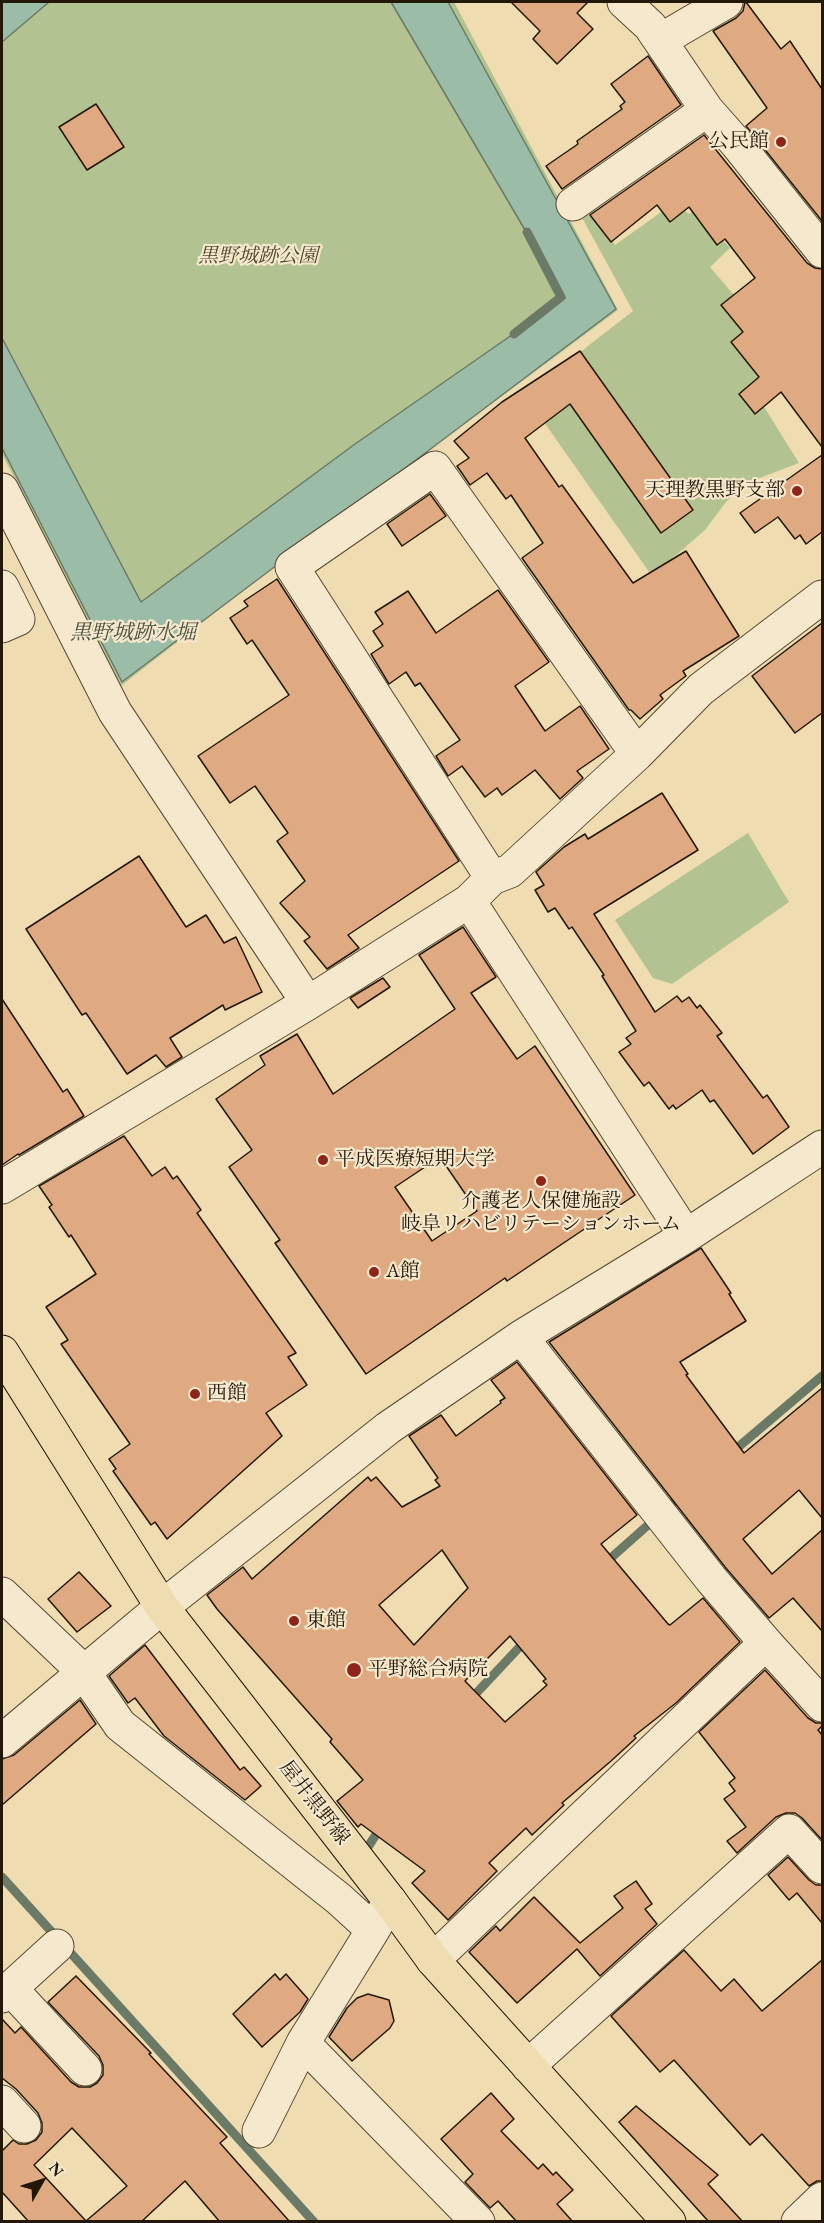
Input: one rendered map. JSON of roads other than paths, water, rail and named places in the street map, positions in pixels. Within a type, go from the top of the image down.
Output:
[{"type":"main road","name":"屋井黒野線","points":[[2,1352],[162,1607],[390,1901],[433,1960],[669,2222]]},
{"type":"street","points":[[624,2],[650,26],[707,110],[822,251]]},
{"type":"street","points":[[661,40],[726,2]]},
{"type":"street","points":[[573,204],[707,110]]},
{"type":"street","points":[[492,878],[292,567],[435,468],[637,754]]},
{"type":"street","points":[[2,490],[115,712],[308,1002]]},
{"type":"street","points":[[2,587],[18,619],[2,626]]},
{"type":"street","points":[[2,1186],[308,1002],[469,901],[492,878],[510,871],[637,754],[701,689],[822,597]]},
{"type":"street","points":[[469,901],[686,1236]]},
{"type":"street","points":[[2,1741],[83,1671],[388,1428],[521,1337],[686,1236],[822,1147]]},
{"type":"street","points":[[521,1337],[711,1579],[822,1705]]},
{"type":"street","points":[[2,1594],[83,1671],[120,1725],[339,1899],[373,1930]]},
{"type":"street","points":[[433,1960],[766,1643]]},
{"type":"street","points":[[528,2067],[789,1832],[822,1867]]},
{"type":"street","points":[[259,2131],[303,2043],[390,1901]]},
{"type":"street","points":[[57,1946],[6,1992],[85,2069]]},
{"type":"street","points":[[303,2043],[478,2222]]},
{"type":"street","points":[[2,2102],[24,2126]]},
{"type":"street","points":[[798,2222],[822,2199]]},
{"type":"water","points":[[2,2],[49,2],[2,42]]},
{"type":"water","name":"黒野城跡水堀","points":[[391,2],[448,2],[616,309],[122,682],[2,448],[2,338],[141,602],[355,444],[565,298]]},
{"type":"waterway","points":[[514,334],[561,297],[527,232]]},
{"type":"waterway","points":[[730,1454],[822,1376]]},
{"type":"waterway","points":[[604,1564],[683,1494]]},
{"type":"waterway","points":[[469,1701],[527,1639]]},
{"type":"waterway","points":[[368,1847],[382,1825]]},
{"type":"waterway","points":[[2,1877],[314,2222]]},
{"type":"place","name":"公民館","points":[[781,142]]},
{"type":"place","name":"天理教黒野支部","points":[[797,491]]},
{"type":"place","name":"平成医療短期大学","points":[[323,1160]]},
{"type":"place","name":"介護老人保健施設 岐阜リハビリテーションホーム","points":[[541,1181]]},
{"type":"place","name":"A館","points":[[374,1272]]},
{"type":"place","name":"西館","points":[[195,1394]]},
{"type":"place","name":"東館","points":[[294,1621]]},
{"type":"place","name":"平野総合病院","points":[[354,1670]]},
{"type":"park label","name":"黒野城跡公園","points":[[258,257]]}]
